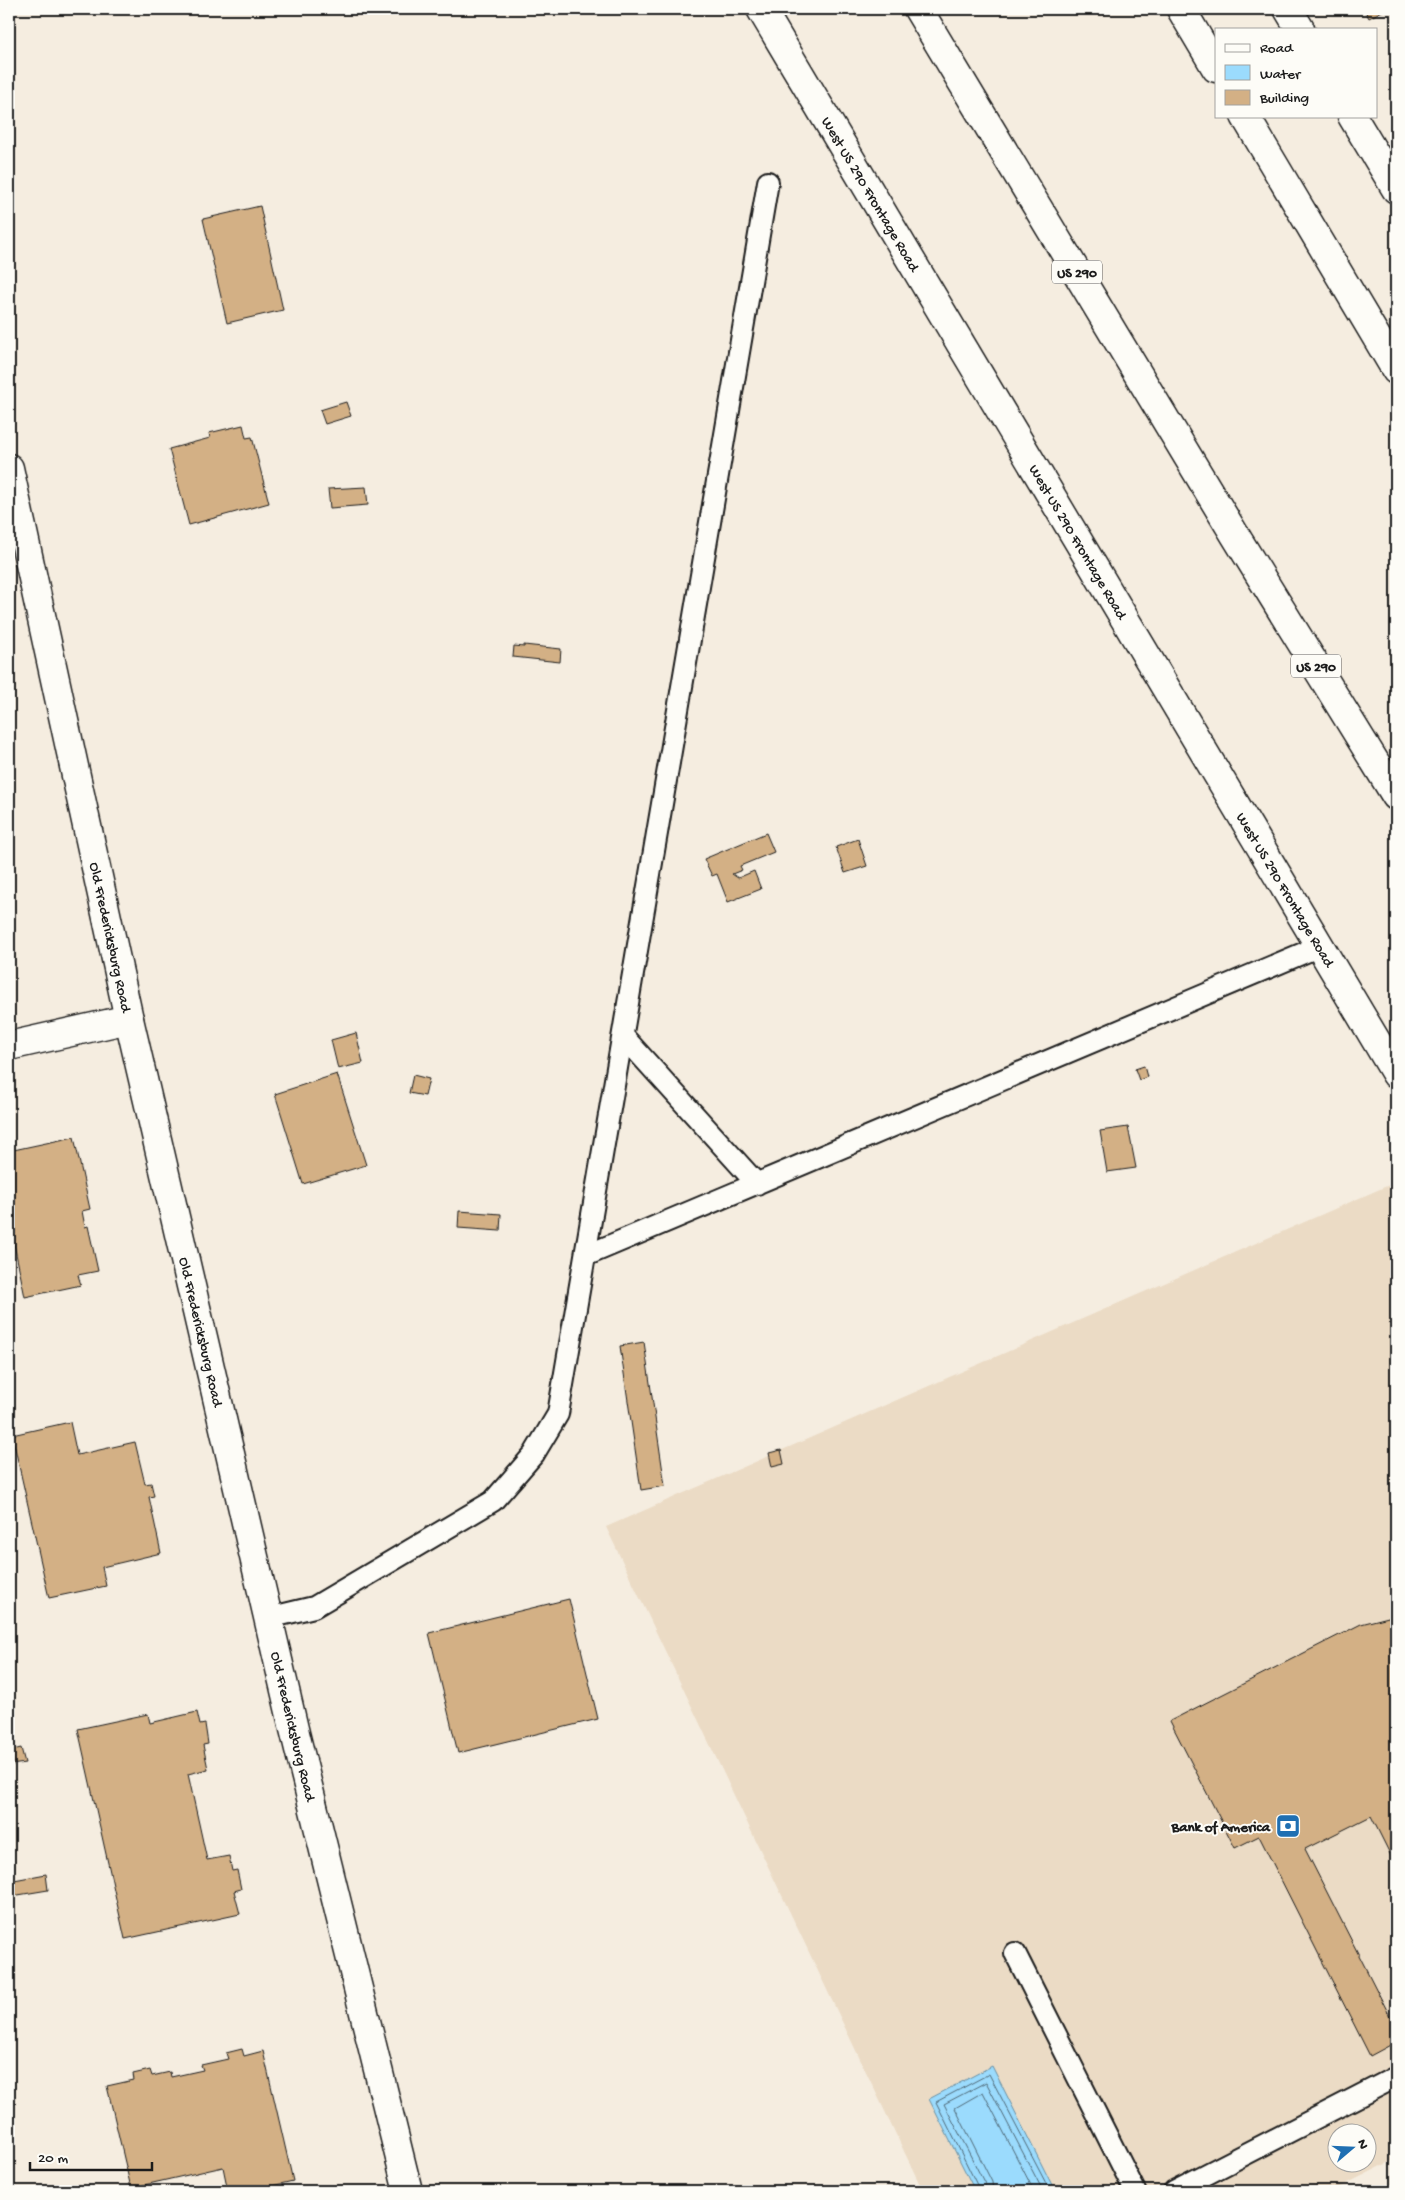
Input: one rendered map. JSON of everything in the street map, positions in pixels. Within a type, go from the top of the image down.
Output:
[{"type":"main road","name":"West US 290 Frontage Road","points":[[761,9],[1396,1074]]},
{"type":"main road","name":"US 290","points":[[918,9],[1235,535],[1396,796]]},
{"type":"main road","points":[[1181,9],[1215,66]]},
{"type":"main road","points":[[1288,9],[1299,28]]},
{"type":"main road","points":[[1246,118],[1396,370]]},
{"type":"main road","points":[[1353,118],[1396,189]]},
{"type":"main road","name":"Old Fredericksburg Road","points":[[9,468],[129,1019],[349,1959],[408,2191]]},
{"type":"main road","points":[[9,1046],[129,1019]]},
{"type":"lane","points":[[268,1618],[314,1607],[493,1501],[534,1454],[558,1414],[624,1037],[768,182]]},
{"type":"lane","points":[[585,1256],[1320,946]]},
{"type":"lane","points":[[624,1037],[757,1184]]},
{"type":"lane","points":[[1015,1953],[1135,2191]]},
{"type":"lane","points":[[1174,2191],[1396,2078]]},
{"type":"shaded area","points":[[1396,1182],[1396,2159],[1378,2168],[1378,2122],[1328,2122],[1328,2172],[1370,2172],[1332,2191],[923,2191],[606,1527]]},
{"type":"water","points":[[992,2066],[1055,2191],[975,2191],[929,2099]]},
{"type":"building","points":[[1364,9],[1386,9],[1369,18]]},
{"type":"building","points":[[260,206],[283,310],[227,323],[203,219]]},
{"type":"building","points":[[346,402],[351,416],[325,424],[320,410]]},
{"type":"building","points":[[243,425],[246,438],[252,437],[269,503],[189,525],[169,449],[210,438],[209,433]]},
{"type":"building","points":[[366,487],[368,505],[330,508],[328,489]]},
{"type":"building","points":[[524,645],[561,649],[560,662],[513,657],[514,646],[524,647]]},
{"type":"building","points":[[766,833],[774,852],[740,866],[742,870],[732,874],[738,878],[754,871],[761,889],[728,902],[717,874],[712,876],[704,859]]},
{"type":"building","points":[[858,839],[867,866],[845,873],[836,847]]},
{"type":"building","points":[[356,1033],[363,1063],[338,1069],[331,1040]]},
{"type":"building","points":[[1144,1066],[1147,1077],[1139,1080],[1135,1069]]},
{"type":"building","points":[[337,1074],[366,1165],[303,1184],[275,1094]]},
{"type":"building","points":[[413,1075],[429,1079],[425,1096],[409,1093]]},
{"type":"building","points":[[1128,1127],[1136,1168],[1107,1172],[1100,1131]]},
{"type":"building","points":[[74,1137],[90,1209],[82,1211],[85,1227],[88,1226],[98,1271],[78,1275],[81,1285],[25,1297],[14,1244],[9,1245],[9,1151]]},
{"type":"building","points":[[459,1211],[501,1214],[500,1231],[458,1228]]},
{"type":"building","points":[[644,1342],[665,1486],[641,1490],[620,1346]]},
{"type":"building","points":[[70,1422],[77,1455],[135,1442],[145,1484],[151,1483],[154,1496],[149,1497],[161,1553],[102,1567],[106,1586],[49,1598],[12,1435]]},
{"type":"building","points":[[781,1450],[784,1464],[772,1467],[769,1453]]},
{"type":"building","points":[[569,1599],[598,1719],[458,1753],[429,1633]]},
{"type":"building","name":"Bank of America","points":[[1396,1615],[1396,1866],[1371,1816],[1305,1849],[1396,2028],[1396,2042],[1370,2056],[1259,1836],[1235,1848],[1170,1721],[1361,1624]]},
{"type":"building","points":[[197,1712],[200,1725],[205,1724],[208,1744],[203,1745],[208,1769],[188,1774],[207,1860],[229,1856],[232,1871],[237,1870],[241,1889],[234,1891],[240,1914],[125,1939],[78,1729],[148,1714],[150,1723]]},
{"type":"building","points":[[21,1748],[25,1763],[11,1765],[9,1751]]},
{"type":"building","points":[[46,1874],[48,1890],[12,1896],[9,1881]]},
{"type":"building","points":[[242,2049],[244,2056],[263,2051],[293,2181],[250,2191],[228,2191],[223,2167],[131,2188],[107,2086],[134,2080],[133,2074],[150,2070],[152,2076],[170,2072],[171,2077],[203,2070],[201,2065],[228,2059],[226,2053]]},
{"type":"place","name":"Bank of America","points":[[1288,1826]]}]
